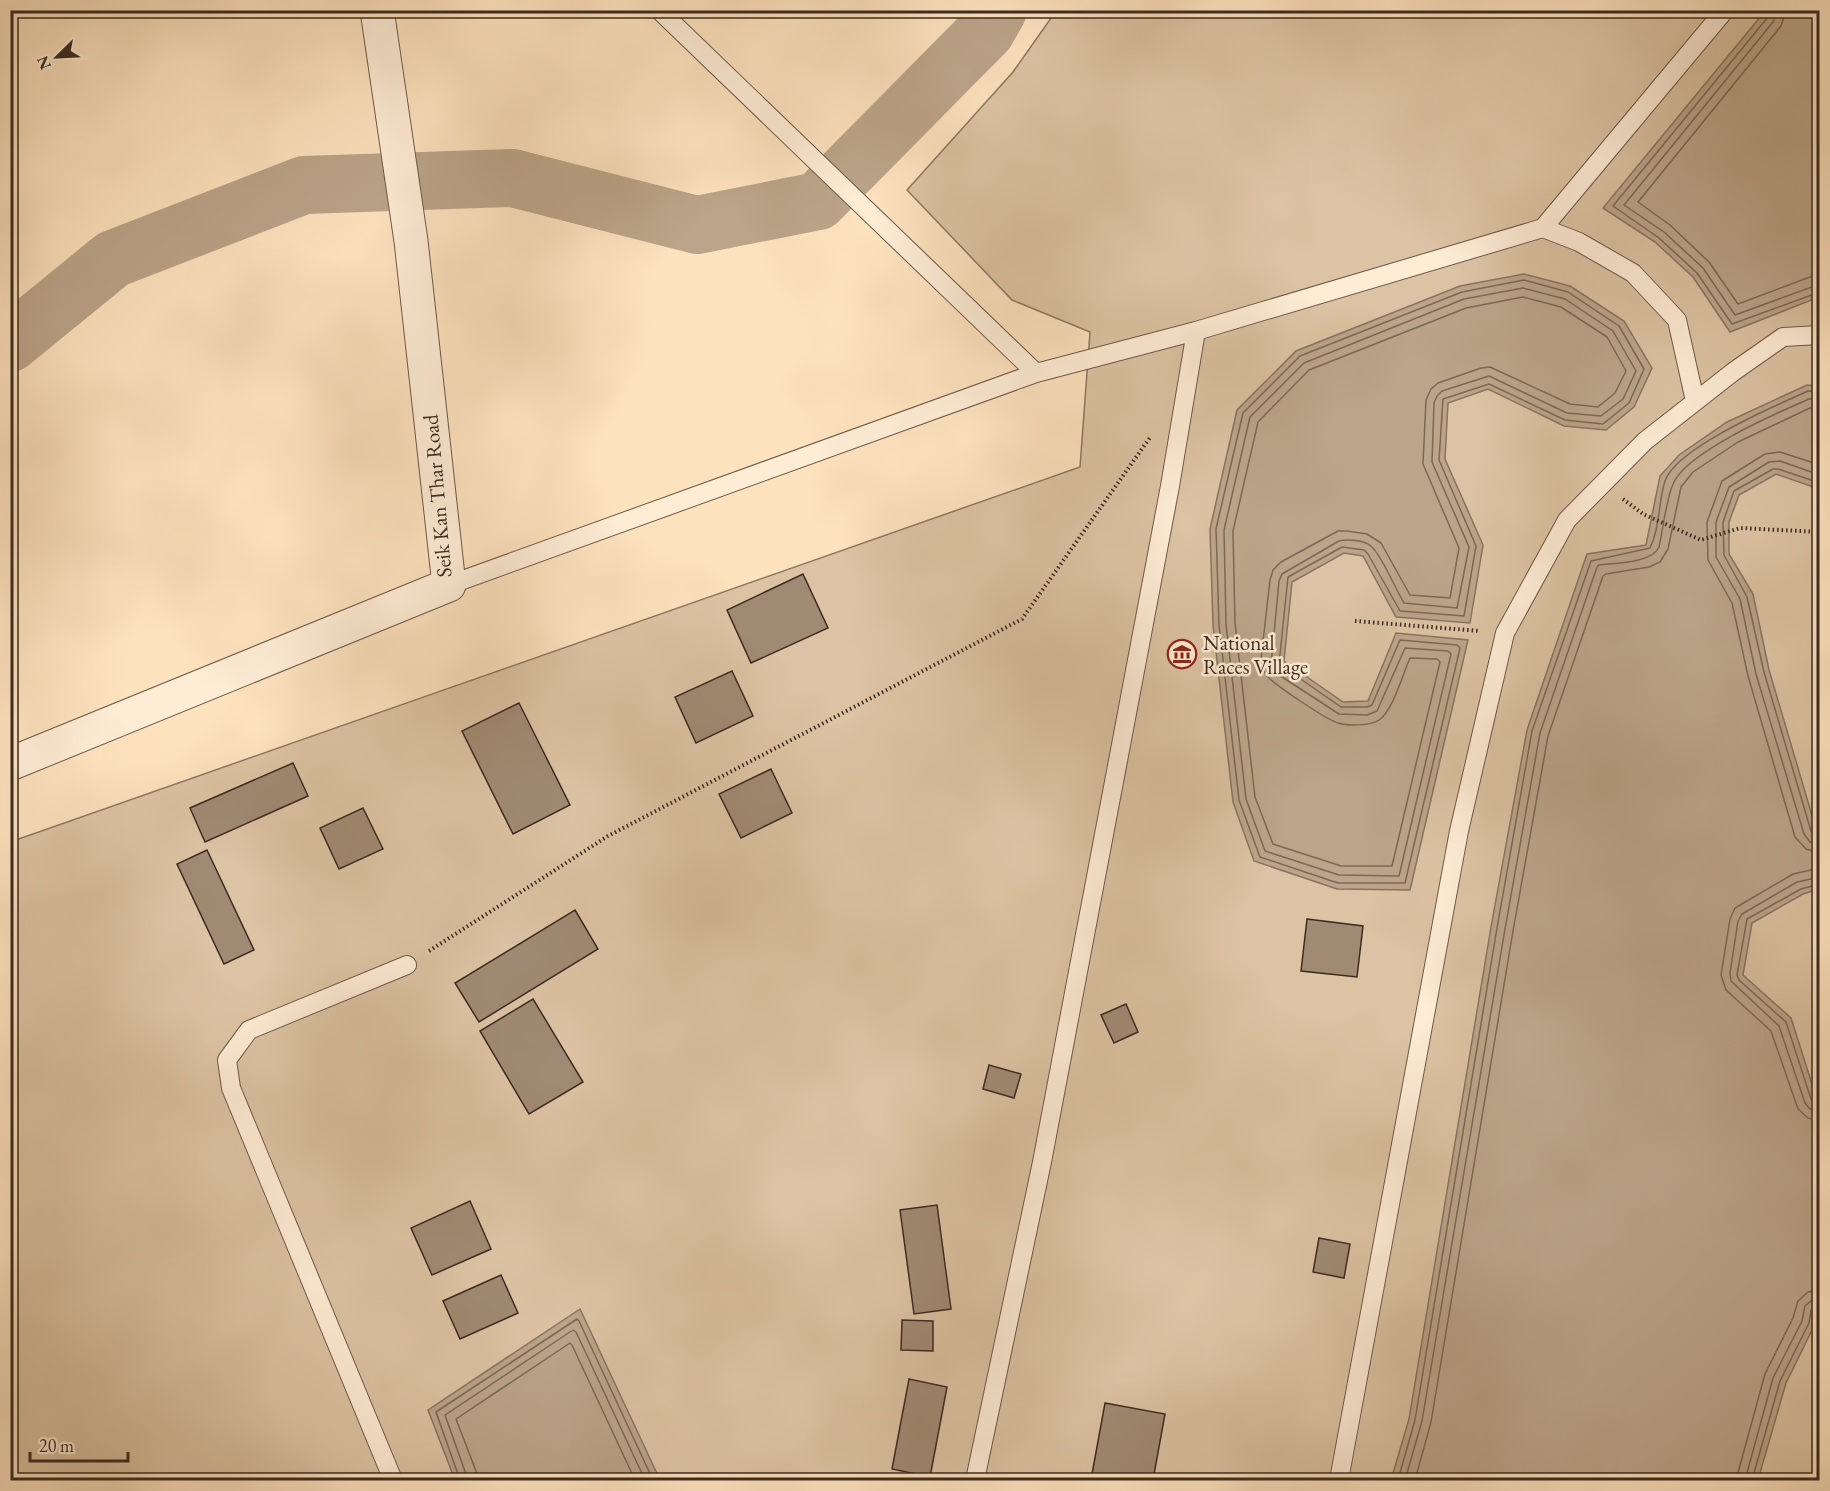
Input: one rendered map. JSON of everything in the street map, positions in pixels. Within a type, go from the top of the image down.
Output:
[{"type":"street","name":"Seik Kan Thar Road","points":[[10,764],[449,585],[411,241],[377,10]]},
{"type":"lane","points":[[659,10],[1036,373]]},
{"type":"lane","points":[[449,585],[1036,373],[1196,331],[1542,228],[1725,10]]},
{"type":"lane","points":[[1542,228],[1579,242],[1633,273],[1677,320],[1695,401]]},
{"type":"lane","points":[[975,1480],[1051,1115],[1170,486],[1196,331]]},
{"type":"lane","points":[[1339,1480],[1459,831],[1505,633],[1567,520],[1645,441],[1733,372],[1784,337],[1820,335]]},
{"type":"lane","points":[[393,1480],[231,1088],[228,1060],[249,1030],[407,965]]},
{"type":"path","points":[[407,965],[608,836],[1022,619],[1152,434]]},
{"type":"path","points":[[1643,514],[1701,540],[1740,528],[1820,532]]},
{"type":"path","points":[[1355,621],[1505,633]]},
{"type":"shaded area","name":"National Races Village","points":[[1056,11],[1819,11],[1819,1480],[11,1480],[10,842],[1080,467],[1090,332],[1012,300],[907,190],[1013,72]]},
{"type":"water","points":[[1765,11],[1819,11],[1819,297],[1730,332],[1693,277],[1655,242],[1603,208]]},
{"type":"water","points":[[1524,274],[1570,286],[1624,321],[1652,368],[1634,407],[1606,430],[1564,426],[1488,389],[1448,403],[1445,459],[1483,545],[1470,623],[1396,617],[1363,556],[1344,553],[1292,582],[1284,661],[1343,702],[1368,701],[1396,633],[1468,640],[1410,890],[1337,889],[1254,861],[1233,802],[1213,625],[1210,529],[1237,410],[1296,351],[1460,286]]},
{"type":"water","points":[[1807,385],[1819,386],[1819,489],[1776,474],[1739,495],[1729,522],[1729,554],[1753,594],[1769,670],[1819,839],[1819,889],[1803,894],[1752,923],[1743,975],[1791,1018],[1820,1115],[1820,1289],[1815,1324],[1786,1383],[1758,1480],[1391,1480],[1409,1419],[1491,927],[1527,730],[1587,554],[1646,545],[1660,476],[1679,455],[1727,422]]},
{"type":"water","points":[[580,1309],[660,1480],[455,1480],[428,1410]]},
{"type":"building","points":[[803,574],[828,628],[751,663],[727,610]]},
{"type":"building","points":[[732,671],[753,716],[696,743],[675,697]]},
{"type":"building","points":[[519,703],[570,805],[513,834],[462,731]]},
{"type":"building","points":[[293,763],[308,796],[205,842],[190,808]]},
{"type":"building","points":[[771,769],[792,813],[741,838],[719,794]]},
{"type":"building","points":[[363,808],[383,849],[339,869],[320,828]]},
{"type":"building","points":[[207,850],[254,950],[224,964],[177,864]]},
{"type":"building","points":[[575,910],[598,949],[479,1022],[455,983]]},
{"type":"building","points":[[1307,919],[1363,926],[1357,977],[1301,971]]},
{"type":"building","points":[[533,999],[583,1082],[529,1114],[480,1031]]},
{"type":"building","points":[[1126,1004],[1138,1032],[1114,1043],[1101,1015]]},
{"type":"building","points":[[989,1065],[1021,1074],[1014,1098],[983,1089]]},
{"type":"building","points":[[470,1201],[491,1249],[432,1275],[411,1228]]},
{"type":"building","points":[[937,1205],[951,1309],[914,1314],[900,1210]]},
{"type":"building","points":[[1319,1238],[1350,1244],[1344,1278],[1313,1272]]},
{"type":"building","points":[[501,1275],[518,1313],[460,1339],[443,1301]]},
{"type":"building","points":[[902,1320],[933,1321],[933,1351],[901,1350]]},
{"type":"building","points":[[909,1379],[947,1387],[930,1477],[892,1469]]},
{"type":"building","points":[[1105,1403],[1165,1414],[1153,1480],[1127,1480],[1092,1474]]},
{"type":"waterway","points":[[10,343],[113,259],[304,185],[513,178],[697,225],[818,201],[986,31],[998,10]]},
{"type":"place","name":"National Races Village","points":[[1182,654]]}]
